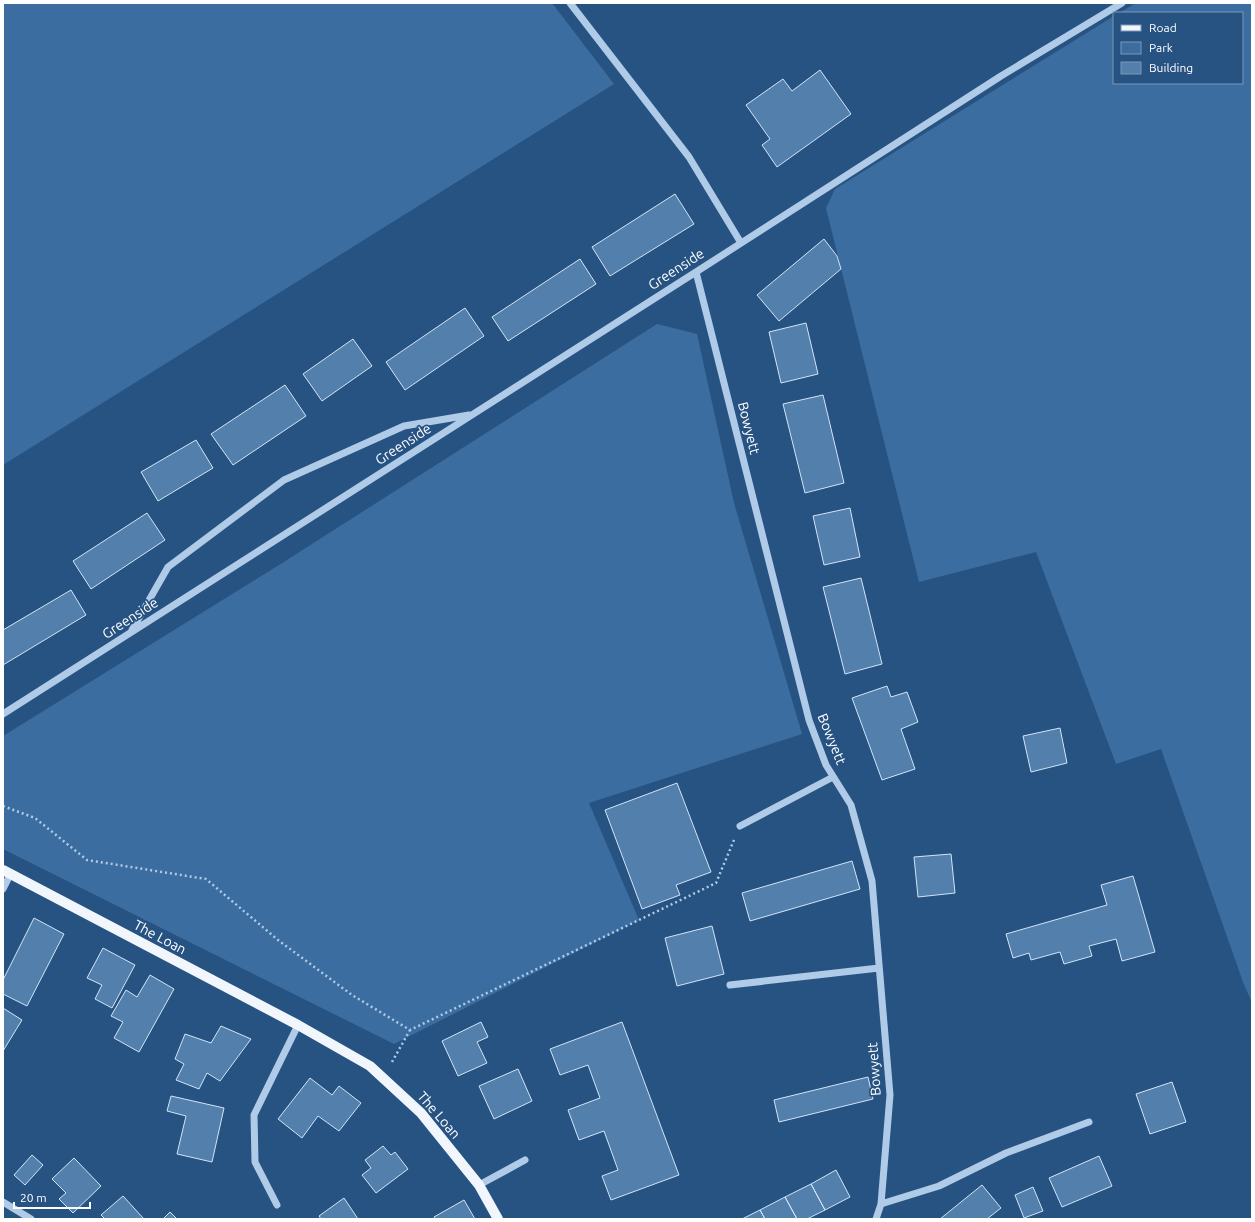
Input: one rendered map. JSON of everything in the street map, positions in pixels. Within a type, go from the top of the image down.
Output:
[{"type":"main road","name":"The Loan","points":[[7,872],[298,1025],[370,1066],[421,1113],[479,1185],[498,1219]]},
{"type":"street","points":[[570,3],[689,157],[741,243]]},
{"type":"street","name":"Greenside","points":[[3,714],[1001,76],[1122,3]]},
{"type":"street","name":"Bowyett","points":[[696,272],[809,720],[826,765],[852,805],[872,881],[890,1095],[880,1204],[876,1219]]},
{"type":"street","points":[[131,632],[168,567],[284,480],[404,426],[473,414]]},
{"type":"street","points":[[740,826],[833,777]]},
{"type":"street","points":[[3,889],[7,872]]},
{"type":"street","points":[[730,985],[879,968]]},
{"type":"street","points":[[277,1205],[255,1162],[254,1115],[298,1025]]},
{"type":"street","points":[[880,1204],[939,1186],[1006,1153],[1089,1122]]},
{"type":"street","points":[[479,1185],[525,1160]]},
{"type":"street","points":[[3,1202],[31,1219]]},
{"type":"path","points":[[3,806],[35,818],[87,860],[206,879],[278,940],[352,995],[410,1030]]},
{"type":"path","points":[[383,1078],[410,1030],[716,883],[740,826]]},
{"type":"green space","points":[[3,3],[552,3],[614,84],[3,465]]},
{"type":"green space","points":[[1136,3],[1252,3],[1252,1003],[1243,982],[1161,749],[1116,764],[1036,552],[919,582],[826,208],[835,189],[1113,17],[1113,84],[1243,84],[1243,12],[1121,12]]},
{"type":"green space","points":[[657,324],[697,334],[734,503],[802,734],[589,803],[639,920],[394,1044],[3,849],[3,736],[279,565]]},
{"type":"building","points":[[820,70],[851,114],[777,167],[762,145],[770,139],[746,105],[783,79],[792,91]]},
{"type":"building","points":[[675,194],[694,224],[610,276],[592,247]]},
{"type":"building","points":[[824,239],[837,256],[841,269],[779,321],[757,295]]},
{"type":"building","points":[[580,259],[596,284],[508,341],[492,317]]},
{"type":"building","points":[[465,308],[484,336],[405,390],[386,362]]},
{"type":"building","points":[[806,323],[818,374],[781,383],[769,332]]},
{"type":"building","points":[[353,339],[372,366],[322,401],[303,374]]},
{"type":"building","points":[[285,385],[306,416],[233,465],[211,434]]},
{"type":"building","points":[[823,395],[844,483],[805,493],[783,404]]},
{"type":"building","points":[[196,440],[213,468],[158,501],[141,472]]},
{"type":"building","points":[[850,508],[860,557],[824,565],[813,516]]},
{"type":"building","points":[[147,513],[165,540],[91,589],[73,561]]},
{"type":"building","points":[[861,578],[882,664],[845,674],[823,587]]},
{"type":"building","points":[[71,590],[86,615],[3,665],[3,630]]},
{"type":"building","points":[[887,686],[891,697],[907,692],[918,722],[901,729],[915,769],[882,780],[852,698]]},
{"type":"building","points":[[1060,728],[1067,763],[1031,772],[1023,736]]},
{"type":"building","points":[[677,783],[711,872],[676,885],[680,895],[642,909],[605,810]]},
{"type":"building","points":[[951,854],[955,893],[918,897],[914,857]]},
{"type":"building","points":[[852,861],[860,889],[750,921],[742,893]]},
{"type":"building","points":[[1133,876],[1155,952],[1122,961],[1116,939],[1089,946],[1092,956],[1064,964],[1060,952],[1031,960],[1029,953],[1013,958],[1006,934],[1107,905],[1101,885]]},
{"type":"building","points":[[34,918],[64,934],[27,1006],[3,994],[3,980]]},
{"type":"building","points":[[712,926],[724,974],[677,986],[665,938]]},
{"type":"building","points":[[103,948],[135,965],[112,1008],[95,999],[102,985],[87,978]]},
{"type":"building","points":[[150,975],[174,989],[139,1052],[114,1038],[123,1022],[111,1016],[126,990],[137,997]]},
{"type":"building","points":[[3,1008],[22,1020],[3,1051]]},
{"type":"building","points":[[481,1022],[488,1037],[477,1042],[487,1063],[458,1076],[442,1041]]},
{"type":"building","points":[[622,1022],[679,1175],[611,1200],[602,1176],[618,1170],[604,1131],[579,1140],[568,1110],[600,1098],[588,1065],[560,1075],[550,1049]]},
{"type":"building","points":[[221,1026],[251,1039],[220,1081],[207,1073],[199,1089],[176,1080],[184,1064],[175,1059],[185,1034],[211,1043]]},
{"type":"building","points":[[518,1069],[532,1101],[494,1119],[479,1086]]},
{"type":"building","points":[[868,1077],[873,1099],[779,1122],[774,1100]]},
{"type":"building","points":[[310,1078],[332,1095],[339,1086],[361,1103],[339,1131],[318,1116],[302,1138],[278,1119]]},
{"type":"building","points":[[1172,1082],[1186,1122],[1150,1134],[1136,1094]]},
{"type":"building","points":[[171,1096],[224,1108],[212,1162],[177,1154],[186,1116],[167,1111]]},
{"type":"building","points":[[383,1146],[391,1155],[395,1152],[408,1169],[376,1193],[362,1175],[371,1168],[365,1160]]},
{"type":"building","points":[[32,1155],[43,1165],[25,1185],[14,1175]]},
{"type":"building","points":[[1099,1156],[1112,1186],[1062,1207],[1049,1178]]},
{"type":"building","points":[[74,1158],[101,1186],[73,1213],[59,1199],[66,1193],[52,1179]]},
{"type":"building","points":[[836,1170],[850,1197],[825,1210],[811,1184]]},
{"type":"building","points":[[811,1184],[825,1210],[807,1219],[797,1219],[785,1197]]},
{"type":"building","points":[[982,1185],[1001,1208],[987,1219],[940,1219]]},
{"type":"building","points":[[1033,1187],[1043,1211],[1024,1218],[1015,1195]]},
{"type":"building","points":[[123,1196],[144,1219],[105,1219],[101,1215]]},
{"type":"building","points":[[785,1197],[797,1219],[765,1219],[760,1210]]},
{"type":"building","points":[[344,1198],[358,1219],[321,1219],[319,1216]]},
{"type":"building","points":[[464,1200],[475,1219],[435,1219],[434,1217]]},
{"type":"building","points":[[760,1210],[765,1219],[742,1219]]},
{"type":"building","points":[[170,1212],[177,1219],[163,1219]]}]
